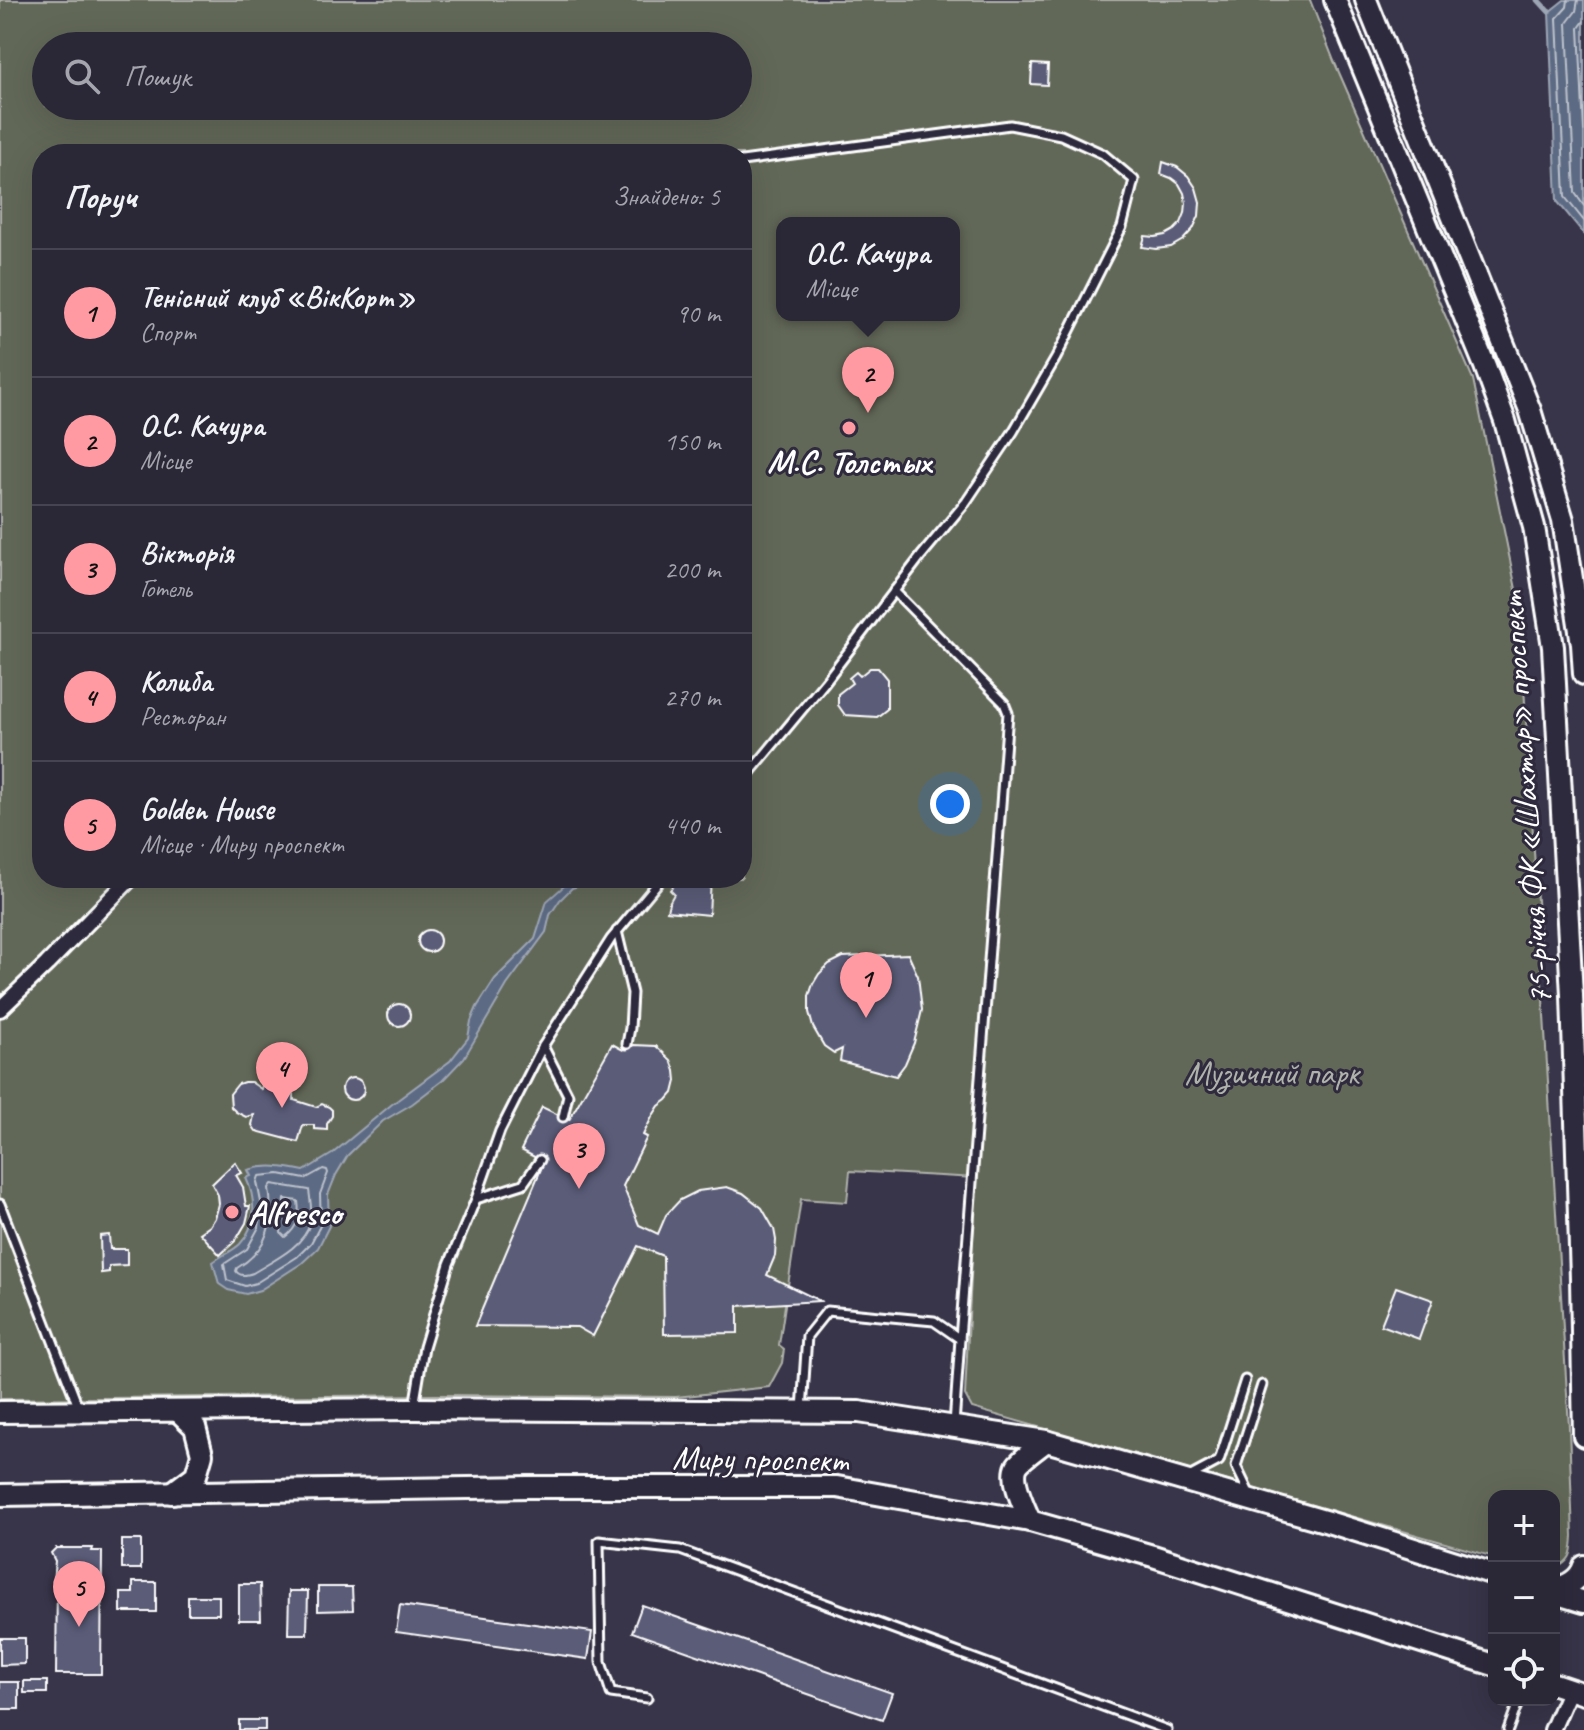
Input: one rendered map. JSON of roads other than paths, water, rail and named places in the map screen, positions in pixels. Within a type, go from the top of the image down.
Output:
[{"type":"main road","name":"75-річчя ФК «Шахтар» проспект","points":[[1335,0],[1485,366],[1505,421],[1534,527],[1553,647],[1572,995],[1584,1436]]},
{"type":"main road","name":"75-річчя ФК «Шахтар» проспект","points":[[1366,0],[1530,410],[1563,520],[1584,674]]},
{"type":"main road","name":"Миру проспект","points":[[0,1412],[414,1409],[859,1412],[1046,1441],[1488,1572]]},
{"type":"main road","points":[[172,1493],[196,1475],[202,1454],[195,1427],[178,1411]]},
{"type":"main road","points":[[1030,1521],[1018,1493],[1017,1466],[1046,1441]]},
{"type":"main road","name":"Миру проспект","points":[[0,1495],[528,1487],[837,1487],[1030,1521],[1153,1556],[1488,1663]]},
{"type":"main road","points":[[1560,1588],[1582,1572],[1584,1566]]},
{"type":"main road","points":[[1560,1592],[1584,1602]]},
{"type":"street","points":[[0,1009],[121,888]]},
{"type":"street","points":[[1552,1730],[1569,1689]]},
{"type":"lane","points":[[752,160],[1010,125],[1061,135],[1103,154],[1134,180],[1122,227],[1056,358],[1013,432],[966,502],[752,770]]},
{"type":"lane","points":[[894,591],[1004,703],[1008,713],[954,1427]]},
{"type":"lane","points":[[414,1409],[424,1347],[449,1264],[500,1131],[543,1046],[617,931],[654,888]]},
{"type":"lane","points":[[617,931],[632,993],[627,1044]]},
{"type":"lane","points":[[543,1046],[568,1095],[563,1117]]},
{"type":"lane","points":[[476,1199],[523,1184],[540,1160]]},
{"type":"lane","points":[[0,1204],[79,1411]]},
{"type":"lane","points":[[802,1412],[807,1336],[827,1311],[934,1321],[960,1339]]},
{"type":"lane","points":[[1182,1480],[1219,1461],[1245,1380]]},
{"type":"lane","points":[[1253,1500],[1236,1466],[1262,1385]]},
{"type":"lane","points":[[647,1698],[611,1693],[601,1662],[599,1541],[680,1550],[1167,1730]]},
{"type":"lane","points":[[1508,1730],[1517,1706]]},
{"type":"water","points":[[1564,0],[1584,0],[1584,234],[1557,201],[1549,12]]},
{"type":"water","points":[[562,888],[572,888],[550,915],[546,932],[507,985],[464,1058],[442,1081],[383,1121],[348,1155],[328,1195],[329,1226],[318,1248],[302,1263],[260,1290],[246,1294],[228,1290],[219,1284],[213,1262],[240,1244],[250,1229],[253,1203],[246,1178],[251,1176],[248,1170],[283,1167],[304,1171],[332,1154],[450,1061],[468,1038],[477,1007],[495,979],[535,939],[547,901]]},
{"type":"waterway","points":[[1538,0],[1549,12]]},
{"type":"place","name":"О.С. Качура","points":[[868,413]]},
{"type":"place","name":"М.С. Толстых","points":[[849,428]]},
{"type":"place","name":"Тенісний клуб «ВікКорт»","points":[[866,1018]]},
{"type":"place","name":"Колиба","points":[[282,1108]]},
{"type":"place","name":"Вікторія","points":[[579,1189]]},
{"type":"place","name":"Alfresco","points":[[232,1212]]},
{"type":"place","name":"Golden House","points":[[79,1627]]},
{"type":"park label","name":"Музичний парк","points":[[1272,1072]]}]
